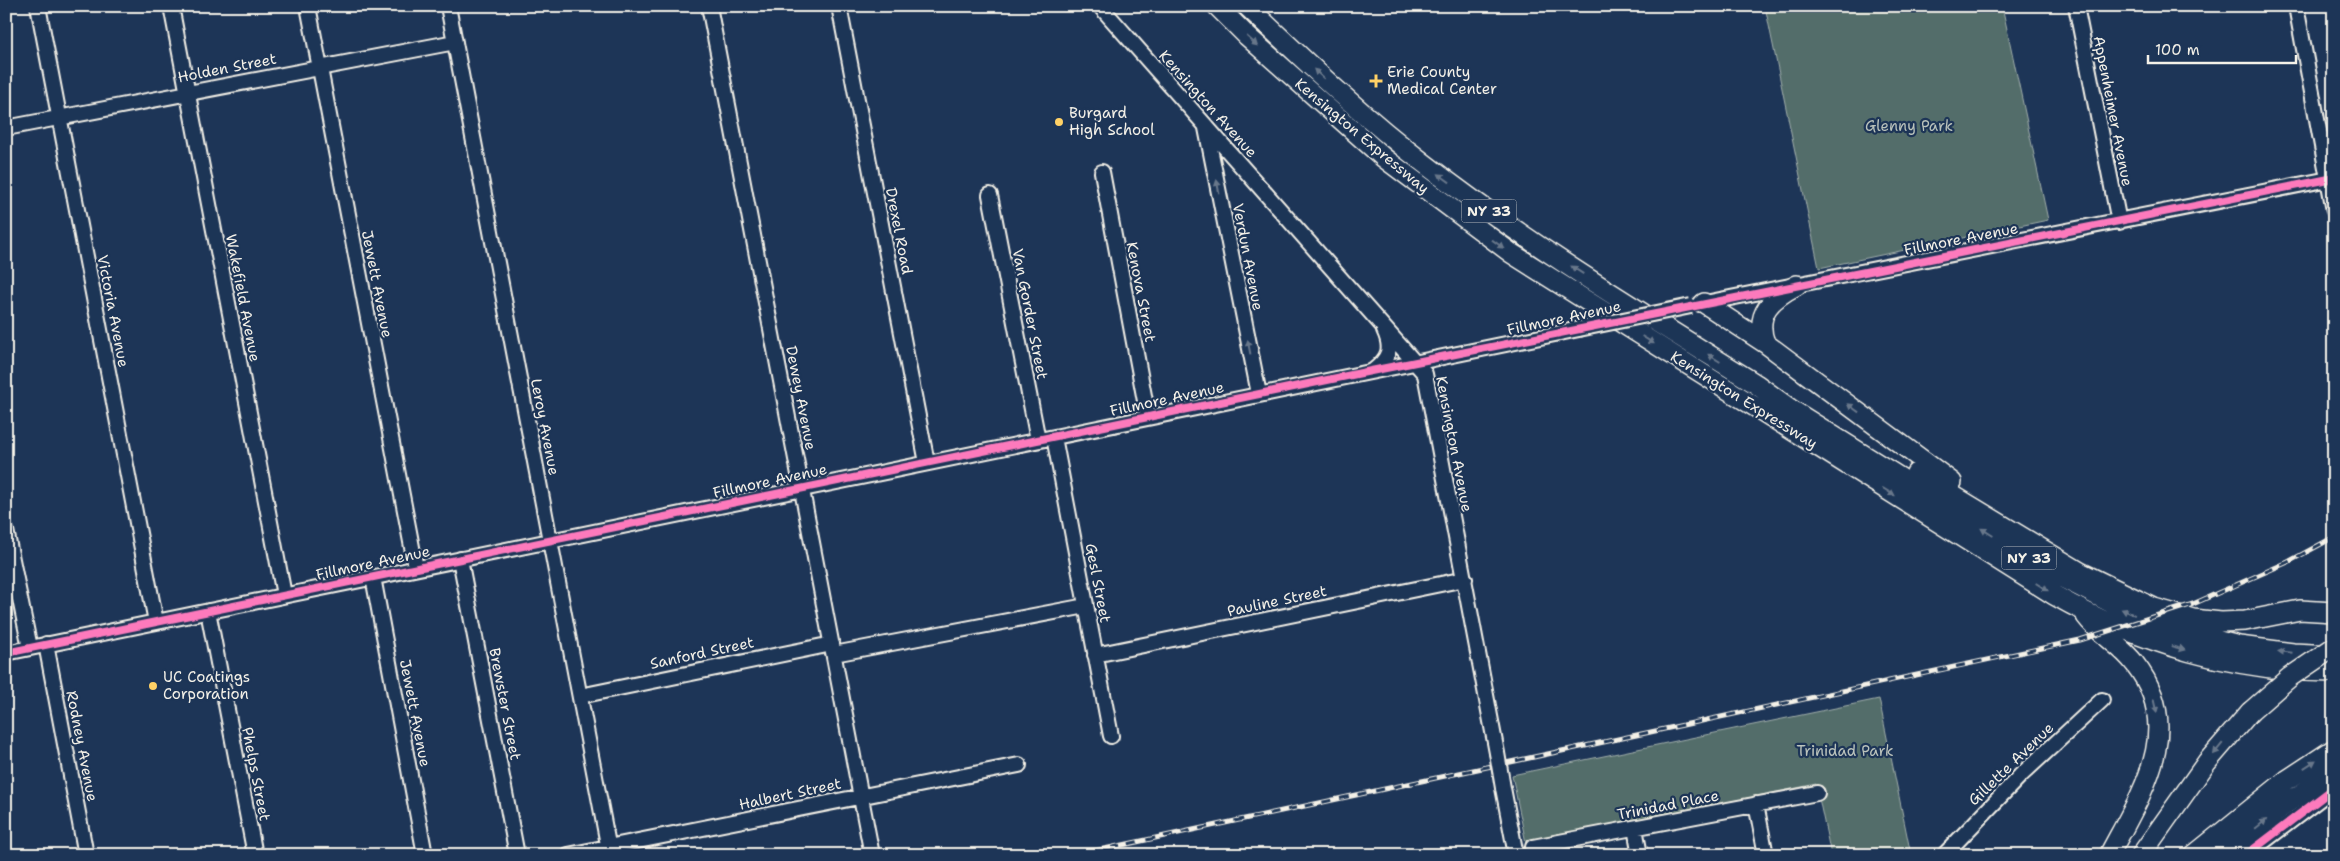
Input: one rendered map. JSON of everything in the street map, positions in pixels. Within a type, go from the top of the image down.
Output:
[{"type":"highway","name":"Kensington Expressway","points":[[1217,6],[1247,36],[1384,158],[1511,253],[1930,518],[2083,612],[2157,641],[2213,657],[2276,669],[2334,672]]},
{"type":"highway","name":"Kensington Expressway","points":[[1246,6],[1331,86],[1424,164],[1523,235],[1756,384],[1789,408],[2042,566],[2100,599],[2166,627],[2218,642],[2284,652],[2334,655]]},
{"type":"highway","points":[[1765,343],[1761,327],[1765,312],[1778,294],[1797,284]]},
{"type":"highway","points":[[1697,305],[1765,343],[1959,488],[2007,520],[2020,535]]},
{"type":"highway","points":[[1756,384],[1794,400],[2020,535],[2121,593],[2154,608],[2193,619],[2237,622],[2300,610],[2334,600]]},
{"type":"highway","points":[[2300,610],[2334,612]]},
{"type":"highway","points":[[2083,612],[2095,628],[2124,651],[2145,679],[2153,695],[2159,730],[2153,764],[2109,855]]},
{"type":"highway","points":[[2141,855],[2207,762],[2250,712],[2290,677],[2334,647]]},
{"type":"highway","points":[[2194,855],[2287,780],[2334,749]]},
{"type":"highway","points":[[2224,855],[2286,804],[2334,771]]},
{"type":"street","name":"Victoria Avenue","points":[[38,6],[156,622]]},
{"type":"street","name":"Wakefield Avenue","points":[[171,6],[284,595]]},
{"type":"street","name":"Jewett Avenue","points":[[308,6],[416,568]]},
{"type":"street","name":"Leroy Avenue","points":[[448,6],[610,851]]},
{"type":"street","name":"Dewey Avenue","points":[[709,6],[872,855]]},
{"type":"street","name":"Drexel Road","points":[[839,6],[927,463]]},
{"type":"street","name":"Kensington Avenue","points":[[1100,6],[1424,374],[1465,579],[1516,855]]},
{"type":"street","name":"Appenheimer Avenue","points":[[2076,6],[2118,222]]},
{"type":"street","points":[[2296,6],[2331,179],[2334,211]]},
{"type":"street","name":"Holden Street","points":[[6,128],[455,42]]},
{"type":"street","name":"Verdun Avenue","points":[[1205,125],[1258,394]]},
{"type":"street","name":"Kenova Street","points":[[1102,172],[1148,417]]},
{"type":"street","name":"Fillmore Avenue","points":[[6,652],[1797,284],[2331,179]]},
{"type":"street","name":"Van Gorder Street","points":[[990,195],[1038,440]]},
{"type":"street","points":[[1372,371],[1383,363],[1388,353],[1389,341],[1379,322]]},
{"type":"street","name":"Gesl Street","points":[[1054,436],[1111,736]]},
{"type":"street","points":[[6,530],[30,648]]},
{"type":"street","name":"Brewster Street","points":[[460,559],[517,855]]},
{"type":"street","name":"Jewett Avenue","points":[[373,577],[425,855]]},
{"type":"street","name":"Pauline Street","points":[[1095,655],[1465,579]]},
{"type":"street","name":"Sanford Street","points":[[580,696],[833,649],[1086,606]]},
{"type":"street","name":"Phelps Street","points":[[208,611],[255,855]]},
{"type":"street","name":"Rodney Avenue","points":[[46,644],[86,855]]},
{"type":"street","name":"Gillette Avenue","points":[[1944,855],[2020,776],[2102,700]]},
{"type":"street","name":"Halbert Street","points":[[568,855],[610,851],[861,796],[1019,765]]},
{"type":"street","points":[[2246,855],[2334,788]]},
{"type":"street","name":"Trinidad Place","points":[[1535,855],[1533,847],[1817,793]]},
{"type":"street","points":[[1756,804],[1766,855]]},
{"type":"street","points":[[1635,828],[1640,855]]},
{"type":"green space","name":"Glenny Park","points":[[1765,6],[2002,6],[2048,220],[1819,268]]},
{"type":"green space","name":"Trinidad Park","points":[[1879,699],[1911,855],[1831,855],[1816,784],[1526,843],[1512,775]]},
{"type":"railway","points":[[1076,855],[2080,640],[2193,604],[2288,562],[2334,537]]},
{"type":"cycle path","points":[[6,653],[1366,372],[2334,178]]},
{"type":"cycle path","points":[[2246,855],[2334,788]]},
{"type":"place","name":"Erie County Medical Center","points":[[1376,81]]},
{"type":"place","name":"Burgard High School","points":[[1059,122]]},
{"type":"place","name":"UC Coatings Corporation","points":[[153,686]]}]
